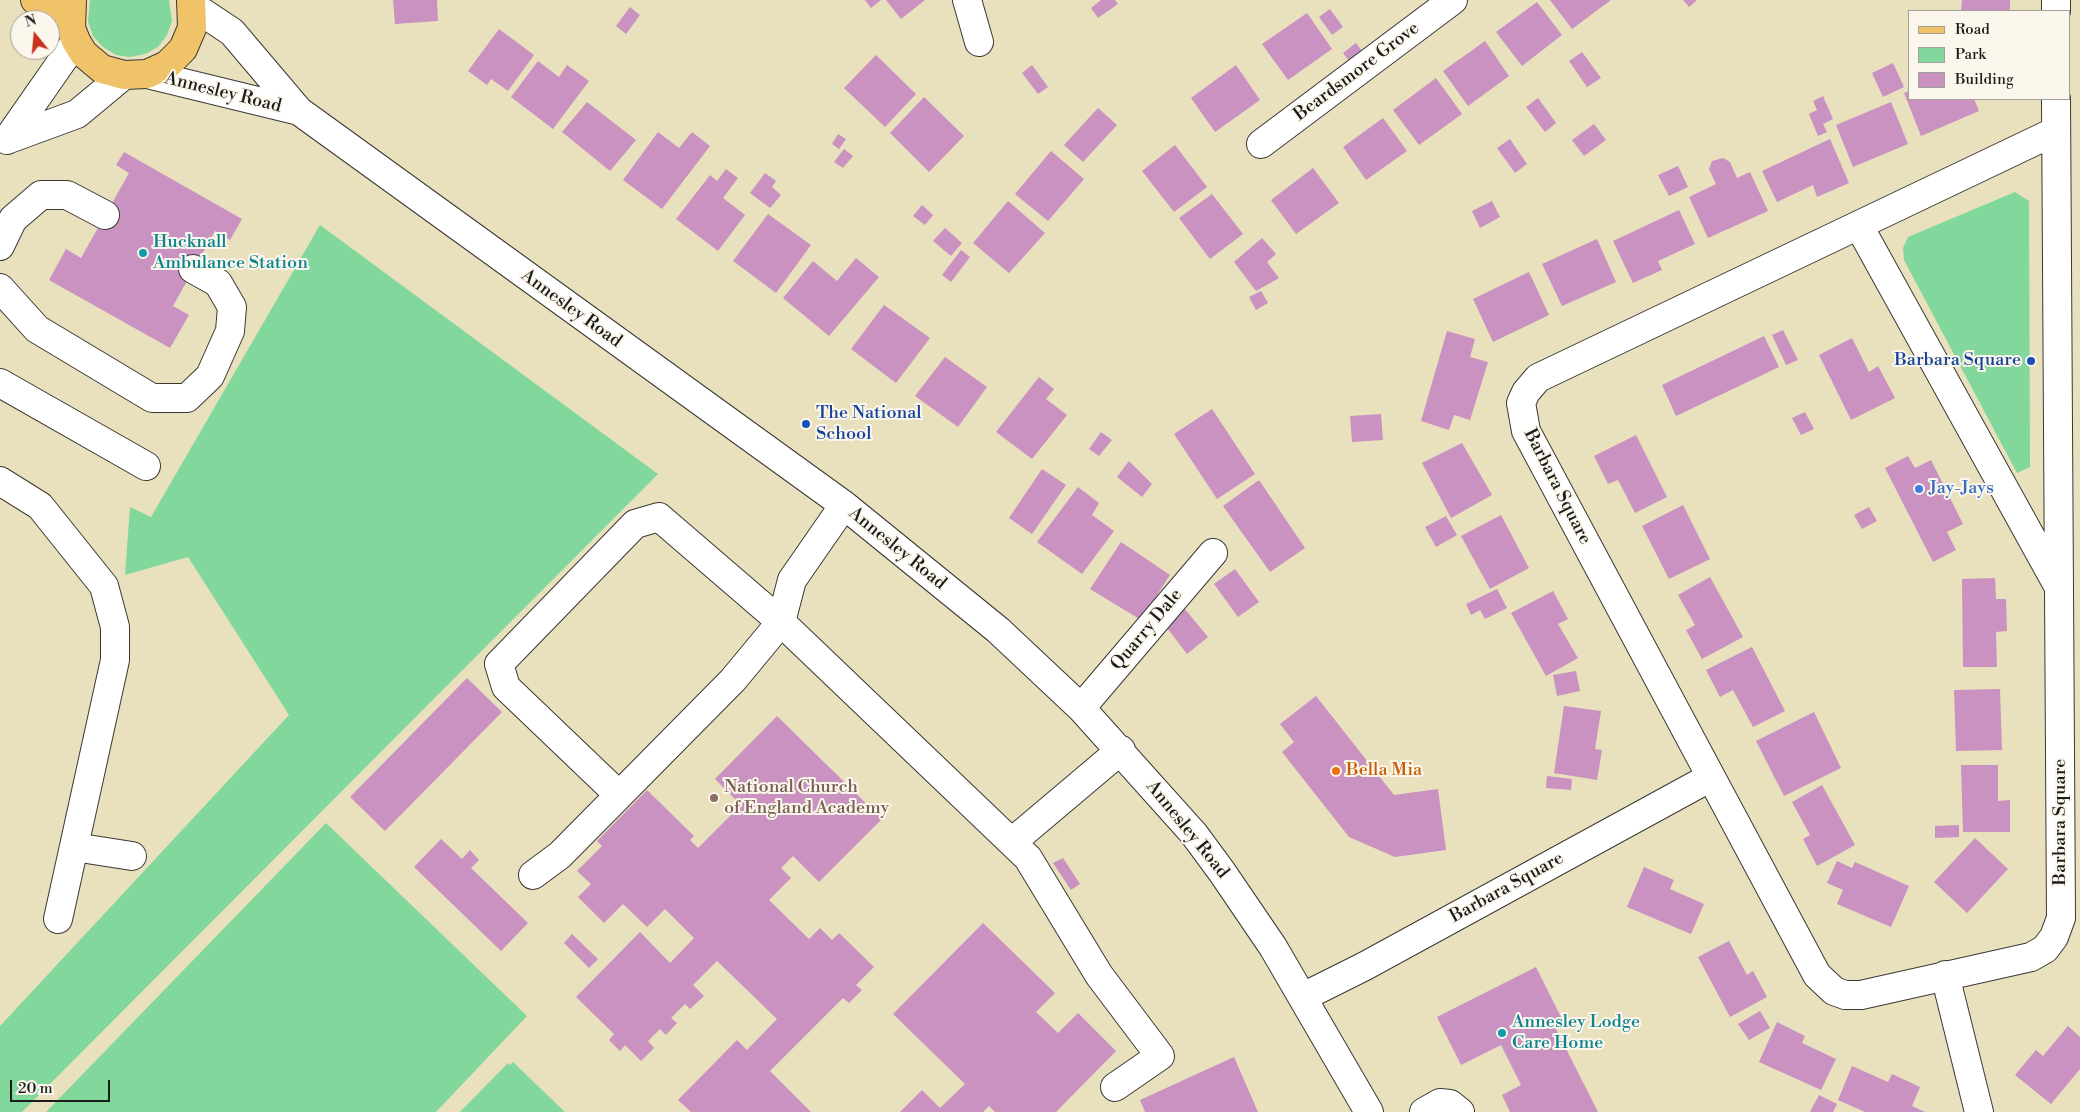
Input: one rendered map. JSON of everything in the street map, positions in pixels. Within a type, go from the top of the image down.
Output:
[{"type":"main road","points":[[35,0],[74,34],[84,54],[102,69],[136,75],[167,65],[183,49],[192,28],[192,3]]},
{"type":"main road","points":[[72,0],[74,34]]},
{"type":"street","points":[[967,0],[979,42]]},
{"type":"street","name":"Beardsmore Grove","points":[[1261,144],[1453,0]]},
{"type":"street","name":"Annesley Road","points":[[192,3],[232,32],[299,111],[615,342],[844,505],[998,630],[1081,708],[1121,750],[1211,857],[1273,947],[1369,1112]]},
{"type":"street","points":[[4,143],[74,34]]},
{"type":"street","points":[[4,143],[77,114],[136,75]]},
{"type":"street","name":"Annesley Road","points":[[136,75],[299,111]]},
{"type":"street","points":[[2056,100],[2056,131]]},
{"type":"street","name":"Barbara Square","points":[[2056,131],[2061,918],[2054,937],[2045,949],[2031,957],[1861,995],[1845,995],[1834,991],[1817,975],[1526,431],[1521,403],[1526,392],[1538,378],[1858,226],[2056,131]]},
{"type":"street","points":[[0,246],[13,219],[41,195],[67,195],[106,215]]},
{"type":"street","name":"Barbara Square","points":[[1858,226],[2059,588]]},
{"type":"street","points":[[0,288],[37,329],[152,398],[187,398],[210,376],[230,332],[232,307],[218,283],[194,269]]},
{"type":"street","points":[[0,383],[146,466]]},
{"type":"street","points":[[0,481],[40,506],[104,586],[112,606],[116,627],[115,660],[58,919]]},
{"type":"street","points":[[533,875],[560,855],[733,680],[781,622],[792,580],[844,505]]},
{"type":"street","points":[[619,795],[506,687],[500,664],[635,524],[659,517],[781,622],[1028,858],[1099,976],[1160,1056],[1115,1087]]},
{"type":"street","name":"Quarry Dale","points":[[1081,708],[1213,553]]},
{"type":"street","points":[[1012,842],[1121,750]]},
{"type":"street","name":"Barbara Square","points":[[1303,997],[1365,966],[1711,777]]},
{"type":"street","points":[[74,846],[132,856]]},
{"type":"street","points":[[1945,975],[1979,1112]]},
{"type":"street","points":[[1424,1112],[1440,1104],[1450,1104],[1460,1112]]},
{"type":"green space","points":[[90,0],[169,0],[172,21],[167,35],[158,47],[145,54],[130,57],[116,55],[103,47],[93,36],[88,22]]},
{"type":"green space","points":[[2015,192],[2029,201],[2030,467],[2017,473],[1904,260],[1903,248],[1908,237]]},
{"type":"green space","points":[[320,225],[658,474],[22,1112],[0,1112],[0,1026],[289,715],[188,557],[125,575],[130,507],[151,517]]},
{"type":"green space","points":[[326,823],[527,1016],[436,1112],[46,1112]]},
{"type":"green space","points":[[513,1062],[565,1112],[460,1112],[508,1063],[510,1065]]},
{"type":"building","points":[[393,0],[437,0],[438,21],[395,24]]},
{"type":"building","points":[[865,0],[881,0],[871,8]]},
{"type":"building","points":[[886,0],[925,0],[901,19]]},
{"type":"building","points":[[1101,0],[1115,0],[1118,4],[1098,18],[1091,8]]},
{"type":"building","points":[[1550,0],[1611,0],[1572,29]]},
{"type":"building","points":[[1683,0],[1697,0],[1689,7]]},
{"type":"building","points":[[1962,0],[2010,0],[2010,10],[1961,10]]},
{"type":"building","points":[[1537,2],[1562,35],[1522,66],[1496,32]]},
{"type":"building","points":[[630,7],[640,15],[626,34],[616,26]]},
{"type":"building","points":[[1330,9],[1343,27],[1332,35],[1319,17]]},
{"type":"building","points":[[1307,13],[1332,49],[1288,80],[1262,44]]},
{"type":"building","points":[[499,29],[534,55],[508,91],[491,79],[487,85],[468,71]]},
{"type":"building","points":[[1485,41],[1509,76],[1468,106],[1443,71]]},
{"type":"building","points":[[1356,43],[1362,51],[1349,61],[1343,53]]},
{"type":"building","points":[[1582,52],[1601,78],[1587,87],[1569,61]]},
{"type":"building","points":[[876,55],[916,94],[885,127],[844,88]]},
{"type":"building","points":[[538,61],[559,77],[567,65],[589,81],[553,129],[511,97]]},
{"type":"building","points":[[1893,63],[1904,87],[1883,97],[1872,73]]},
{"type":"building","points":[[1032,65],[1048,87],[1038,94],[1022,73]]},
{"type":"building","points":[[1236,65],[1260,100],[1215,132],[1191,98]]},
{"type":"building","points":[[1436,78],[1462,114],[1419,145],[1393,110]]},
{"type":"building","points":[[1908,91],[1908,100],[1974,100],[1979,111],[1921,136],[1904,93]]},
{"type":"building","points":[[1823,96],[1833,119],[1823,124],[1827,132],[1818,136],[1809,114],[1817,110],[1813,101]]},
{"type":"building","points":[[924,97],[964,136],[929,172],[890,133]]},
{"type":"building","points":[[1538,98],[1556,123],[1545,132],[1526,107]]},
{"type":"building","points":[[587,102],[636,140],[610,171],[562,132]]},
{"type":"building","points":[[1891,102],[1908,144],[1853,167],[1836,125]]},
{"type":"building","points":[[1098,108],[1117,125],[1083,162],[1064,145]]},
{"type":"building","points":[[1383,118],[1407,151],[1366,180],[1343,147]]},
{"type":"building","points":[[1594,124],[1606,140],[1584,156],[1572,140]]},
{"type":"building","points":[[658,132],[679,148],[692,132],[710,146],[662,209],[623,180]]},
{"type":"building","points":[[838,134],[846,139],[839,149],[832,144]]},
{"type":"building","points":[[1510,139],[1527,164],[1515,173],[1497,148]]},
{"type":"building","points":[[1830,139],[1849,183],[1817,197],[1813,185],[1777,202],[1762,171]]},
{"type":"building","points":[[1175,145],[1207,187],[1174,212],[1142,171]]},
{"type":"building","points":[[844,149],[853,156],[843,168],[834,162]]},
{"type":"building","points":[[1051,151],[1084,179],[1048,221],[1015,194]]},
{"type":"building","name":"Hucknall Ambulance Station","points":[[124,152],[242,219],[230,240],[215,231],[173,306],[189,315],[170,348],[49,280],[66,249],[81,258],[129,173],[116,165]]},
{"type":"building","points":[[1723,158],[1730,162],[1737,178],[1750,172],[1768,211],[1708,238],[1689,197],[1716,184],[1709,169],[1712,161]]},
{"type":"building","points":[[1678,166],[1688,187],[1669,196],[1658,175]]},
{"type":"building","points":[[1313,168],[1339,203],[1296,234],[1271,200]]},
{"type":"building","points":[[726,169],[738,178],[723,198],[745,215],[718,251],[676,219],[710,175],[717,181]]},
{"type":"building","points":[[765,173],[776,181],[772,187],[781,195],[770,208],[750,193]]},
{"type":"building","points":[[1212,194],[1243,234],[1210,259],[1179,218]]},
{"type":"building","points":[[1008,201],[1045,233],[1009,273],[973,243]]},
{"type":"building","points":[[1492,201],[1500,217],[1480,228],[1472,211]]},
{"type":"building","points":[[922,205],[933,215],[925,225],[913,216]]},
{"type":"building","points":[[1679,210],[1695,244],[1658,261],[1662,270],[1633,283],[1613,241]]},
{"type":"building","points":[[768,214],[811,245],[776,293],[733,261]]},
{"type":"building","points":[[945,228],[962,243],[951,256],[933,241]]},
{"type":"building","points":[[1262,238],[1276,254],[1267,262],[1279,278],[1256,291],[1234,262]]},
{"type":"building","points":[[1597,239],[1616,282],[1562,306],[1542,264]]},
{"type":"building","points":[[961,250],[970,257],[951,282],[942,275]]},
{"type":"building","points":[[856,258],[879,277],[829,336],[783,298],[813,261],[837,281]]},
{"type":"building","points":[[1529,272],[1549,315],[1493,342],[1473,299]]},
{"type":"building","points":[[1261,291],[1268,303],[1256,310],[1249,297]]},
{"type":"building","points":[[884,305],[930,338],[896,383],[851,349]]},
{"type":"building","points":[[1783,330],[1798,360],[1786,365],[1772,335]]},
{"type":"building","points":[[1447,331],[1475,339],[1470,357],[1488,362],[1470,420],[1454,415],[1449,430],[1421,421]]},
{"type":"building","points":[[1764,336],[1779,367],[1676,416],[1662,385]]},
{"type":"building","points":[[1852,338],[1869,372],[1878,366],[1895,398],[1851,420],[1819,355]]},
{"type":"building","points":[[945,357],[987,387],[958,427],[915,396]]},
{"type":"building","points":[[1039,377],[1054,389],[1046,399],[1067,415],[1032,459],[996,432]]},
{"type":"building","points":[[1212,409],[1255,474],[1217,499],[1174,434]]},
{"type":"building","points":[[1805,412],[1814,429],[1801,435],[1792,418]]},
{"type":"building","points":[[1381,414],[1383,440],[1352,442],[1350,416]]},
{"type":"building","points":[[1101,432],[1112,440],[1099,456],[1089,449]]},
{"type":"building","points":[[1636,435],[1667,497],[1635,513],[1618,480],[1608,484],[1594,456]]},
{"type":"building","points":[[1462,443],[1492,495],[1451,518],[1422,463]]},
{"type":"building","points":[[1908,456],[1915,468],[1931,460],[1963,524],[1947,532],[1956,550],[1933,562],[1885,468]]},
{"type":"building","points":[[1129,461],[1152,484],[1142,497],[1117,477]]},
{"type":"building","points":[[1042,469],[1066,485],[1032,534],[1009,518]]},
{"type":"building","points":[[1259,480],[1305,548],[1270,572],[1223,506]]},
{"type":"building","points":[[1078,487],[1099,503],[1092,515],[1114,531],[1082,574],[1037,542]]},
{"type":"building","points":[[1683,505],[1710,559],[1669,579],[1642,526]]},
{"type":"building","points":[[1869,507],[1877,521],[1862,529],[1854,515]]},
{"type":"building","points":[[1501,515],[1529,568],[1490,589],[1461,536]]},
{"type":"building","points":[[1446,516],[1457,535],[1436,547],[1425,527]]},
{"type":"building","points":[[1121,542],[1170,575],[1141,620],[1090,589]]},
{"type":"building","points":[[1235,569],[1259,602],[1238,617],[1214,584]]},
{"type":"building","points":[[1710,577],[1743,637],[1702,659],[1686,630],[1695,625],[1678,595]]},
{"type":"building","points":[[1995,578],[1996,599],[2006,599],[2007,631],[1996,632],[1997,667],[1963,667],[1962,579]]},
{"type":"building","points":[[1497,589],[1507,608],[1485,619],[1480,610],[1471,615],[1466,604]]},
{"type":"building","points":[[1553,591],[1568,619],[1558,624],[1578,658],[1546,676],[1511,613]]},
{"type":"building","points":[[1184,608],[1208,637],[1187,654],[1164,624]]},
{"type":"building","points":[[1752,647],[1785,711],[1753,727],[1733,690],[1720,697],[1706,670]]},
{"type":"building","points":[[1576,671],[1580,691],[1557,696],[1553,675]]},
{"type":"building","points":[[467,678],[502,712],[385,831],[350,797]]},
{"type":"building","points":[[2000,689],[2002,750],[1956,751],[1954,690]]},
{"type":"building","name":"Bella Mia","points":[[1316,696],[1394,795],[1438,789],[1446,850],[1395,857],[1349,837],[1282,752],[1294,742],[1280,724]]},
{"type":"building","points":[[1564,706],[1601,711],[1595,749],[1602,750],[1597,780],[1554,773]]},
{"type":"building","points":[[1814,712],[1841,768],[1784,796],[1756,741]]},
{"type":"building","points":[[777,716],[882,819],[819,882],[793,856],[781,868],[791,878],[769,900],[809,939],[820,928],[832,940],[839,933],[874,967],[856,985],[862,990],[849,1003],[843,998],[770,1071],[811,1112],[691,1112],[678,1100],[737,1040],[747,1050],[777,1019],[717,961],[693,985],[704,996],[690,1009],[685,1004],[671,1018],[677,1023],[666,1035],[660,1029],[648,1041],[654,1048],[641,1061],[625,1045],[620,1051],[609,1040],[614,1034],[576,997],[640,932],[670,963],[694,938],[665,909],[647,927],[623,904],[604,923],[578,897],[591,884],[577,871],[602,846],[597,841],[647,790],[694,836],[690,840],[698,848],[741,805],[715,779]]},
{"type":"building","points":[[1961,765],[1998,765],[1998,801],[2010,800],[2010,832],[1963,832]]},
{"type":"building","points":[[1547,776],[1572,779],[1571,790],[1546,788]]},
{"type":"building","points":[[1822,785],[1855,845],[1817,866],[1803,839],[1810,835],[1792,802]]},
{"type":"building","points":[[1959,825],[1959,837],[1935,838],[1935,826]]},
{"type":"building","points":[[1975,838],[2008,869],[1967,913],[1934,882]]},
{"type":"building","points":[[441,839],[462,859],[470,850],[479,860],[471,868],[528,923],[501,951],[414,867]]},
{"type":"building","points":[[1063,858],[1080,884],[1071,890],[1053,863]]},
{"type":"building","points":[[1837,861],[1852,868],[1855,862],[1909,886],[1891,927],[1837,904],[1843,890],[1827,883]]},
{"type":"building","points":[[1644,867],[1674,880],[1670,889],[1704,904],[1691,934],[1627,907]]},
{"type":"building","points":[[983,923],[1055,993],[1036,1012],[1058,1033],[1078,1013],[1116,1051],[1056,1112],[995,1112],[989,1106],[983,1112],[900,1112],[922,1090],[940,1108],[965,1084],[893,1014]]},
{"type":"building","points":[[572,934],[598,959],[589,968],[564,943]]},
{"type":"building","points":[[1729,941],[1747,975],[1753,971],[1767,997],[1730,1017],[1698,957]]},
{"type":"building","name":"Annesley Lodge Care Home","points":[[1536,967],[1561,1017],[1552,1021],[1598,1112],[1510,1112],[1502,1095],[1521,1085],[1501,1045],[1461,1065],[1437,1017]]},
{"type":"building","points":[[1760,1011],[1770,1028],[1749,1040],[1738,1024]]},
{"type":"building","points":[[1777,1022],[1805,1036],[1802,1043],[1836,1059],[1821,1090],[1759,1062]]},
{"type":"building","points":[[2068,1026],[2080,1037],[2080,1069],[2051,1104],[2015,1075],[2036,1050],[2043,1056]]},
{"type":"building","points":[[1234,1057],[1258,1112],[1145,1112],[1140,1100]]},
{"type":"building","points":[[1852,1066],[1888,1082],[1892,1074],[1920,1087],[1912,1106],[1925,1112],[1865,1112],[1838,1100]]},
{"type":"building","points":[[1819,1095],[1837,1104],[1833,1112],[1810,1112]]},
{"type":"place","name":"Hucknall Ambulance Station","points":[[143,253]]},
{"type":"place","name":"Barbara Square","points":[[2031,361]]},
{"type":"place","name":"The National School","points":[[806,424]]},
{"type":"place","name":"Jay-Jays","points":[[1919,489]]},
{"type":"place","name":"Bella Mia","points":[[1336,771]]},
{"type":"place","name":"National Church of England Academy","points":[[714,798]]},
{"type":"place","name":"Annesley Lodge Care Home","points":[[1502,1033]]}]
